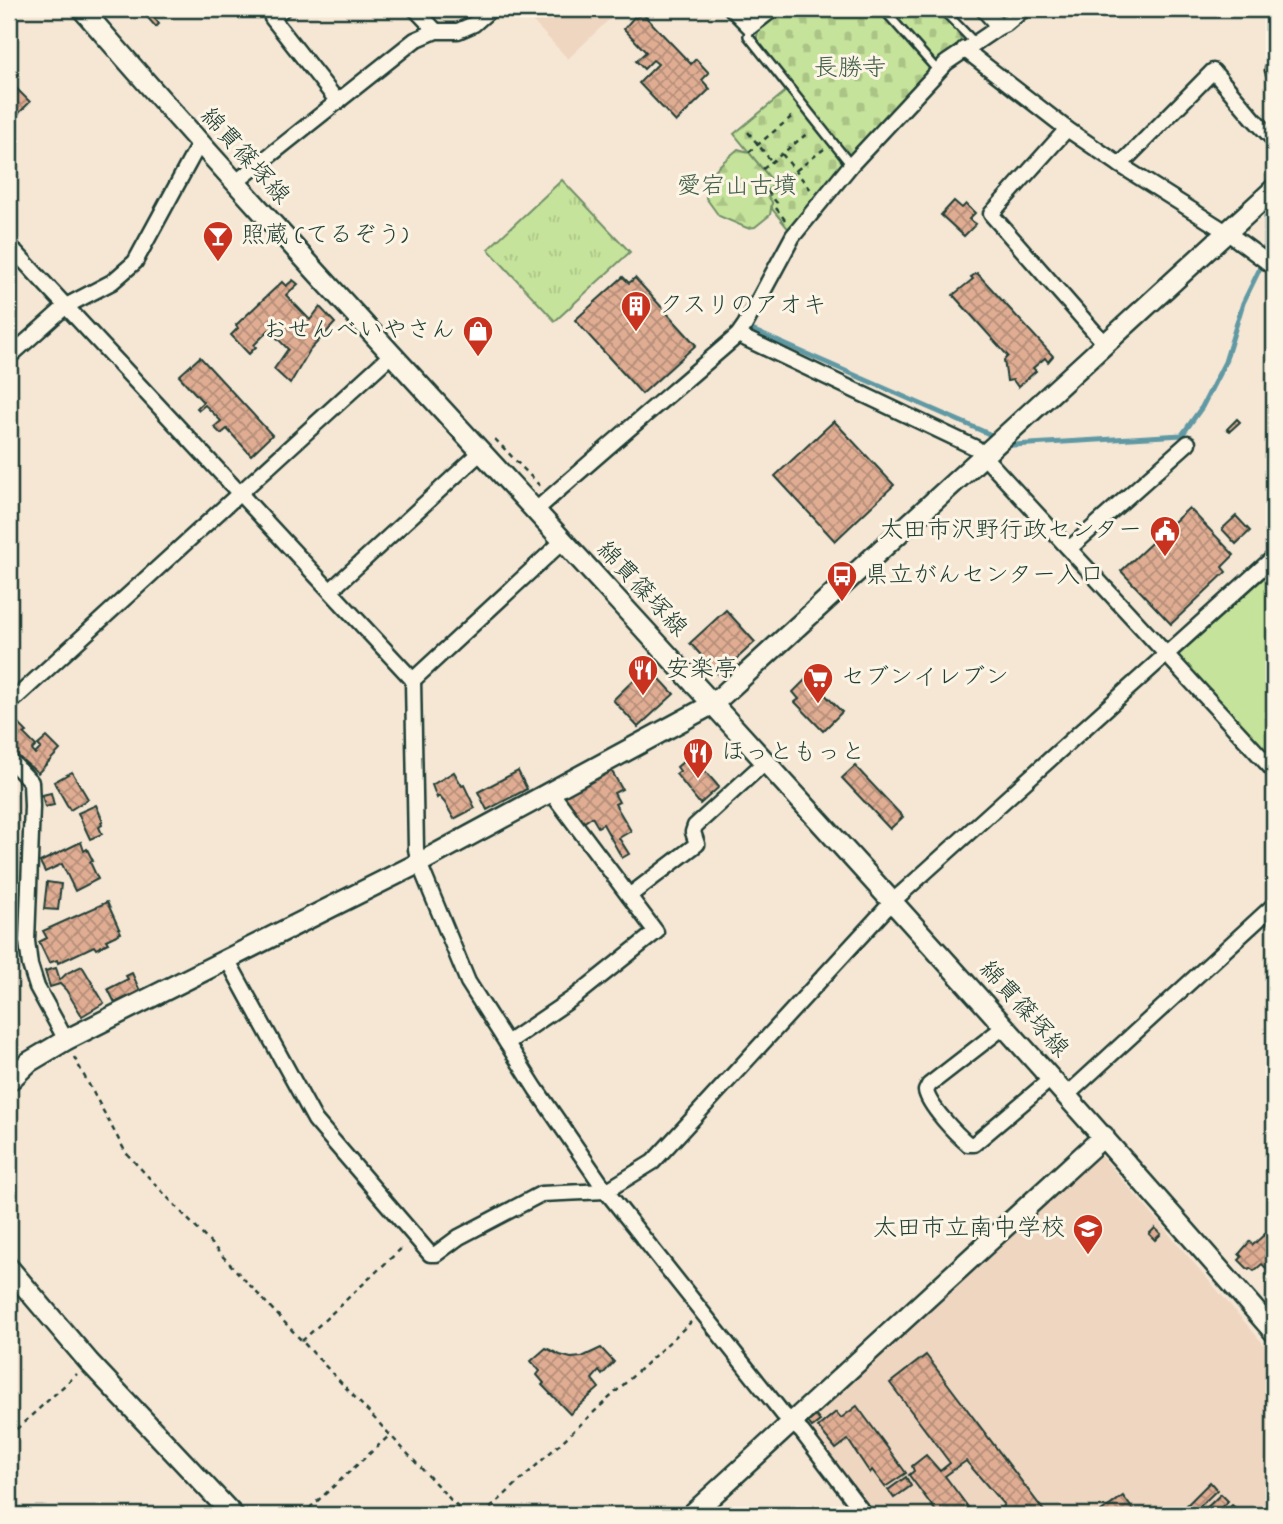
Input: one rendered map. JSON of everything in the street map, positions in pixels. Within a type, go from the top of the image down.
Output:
[{"type":"street","name":"綿貫篠塚線","points":[[82,9],[199,144],[1052,1078],[1274,1332]]},
{"type":"street","points":[[283,9],[272,18],[338,102]]},
{"type":"street","points":[[415,9],[436,31]]},
{"type":"street","points":[[235,183],[415,40],[436,31],[458,31],[474,24],[491,9]]},
{"type":"street","points":[[733,9],[750,27],[773,9]]},
{"type":"street","points":[[983,9],[999,27]]},
{"type":"street","points":[[535,511],[738,335],[793,236],[850,165],[938,71],[969,46],[1006,24],[1024,9]]},
{"type":"street","points":[[969,46],[1067,129],[1228,233],[1274,267]]},
{"type":"street","points":[[1120,165],[1213,71],[1274,139]]},
{"type":"street","points":[[1067,129],[992,214],[1106,345]]},
{"type":"street","points":[[9,357],[66,306],[113,282],[135,262],[199,144]]},
{"type":"street","points":[[9,1081],[29,1062],[66,1040],[419,863],[713,704],[1274,189]]},
{"type":"street","points":[[9,245],[413,680],[416,849],[419,863],[468,982],[606,1191],[791,1422],[802,1432],[865,1515]]},
{"type":"street","points":[[738,335],[976,448],[1168,653],[1274,771]]},
{"type":"street","points":[[9,704],[391,355]]},
{"type":"street","points":[[1070,548],[1188,443]]},
{"type":"street","points":[[331,590],[481,452]]},
{"type":"street","points":[[413,680],[563,541]]},
{"type":"street","points":[[227,959],[315,1120],[430,1254],[436,1254],[476,1227],[541,1194],[606,1191],[653,1162],[892,902],[1274,557]]},
{"type":"street","points":[[9,759],[31,782],[27,942],[30,964],[37,987],[66,1040]]},
{"type":"street","points":[[629,896],[698,844],[693,832],[695,826],[765,762]]},
{"type":"street","points":[[507,1043],[576,996],[656,932],[551,792]]},
{"type":"street","points":[[1067,1095],[1274,905]]},
{"type":"street","points":[[1005,1026],[926,1091],[929,1100],[960,1137],[968,1144],[974,1144],[1052,1078]]},
{"type":"street","points":[[691,1515],[1104,1136]]},
{"type":"street","points":[[9,1268],[89,1362],[233,1515]]},
{"type":"lane","points":[[883,9],[938,71]]},
{"type":"lane","points":[[942,9],[969,46]]},
{"type":"lane","points":[[750,27],[748,36],[850,165]]},
{"type":"path","points":[[749,152],[805,107]]},
{"type":"path","points":[[763,169],[818,124]]},
{"type":"path","points":[[748,132],[772,162]]},
{"type":"path","points":[[792,228],[776,208],[777,203],[768,192],[833,143]]},
{"type":"path","points":[[782,154],[817,198]]},
{"type":"path","points":[[66,1040],[126,1153],[465,1515]]},
{"type":"path","points":[[302,1341],[415,1237]]},
{"type":"path","points":[[483,1515],[702,1311]]},
{"type":"path","points":[[9,1436],[89,1362]]},
{"type":"path","points":[[302,1515],[390,1435]]},
{"type":"shaded area","points":[[521,9],[620,9],[568,59]]},
{"type":"shaded area","name":"太田市立南中学校","points":[[1101,1155],[1274,1356],[1274,1515],[872,1515],[803,1422]]},
{"type":"green space","name":"長勝寺","points":[[783,9],[937,9],[956,30],[963,43],[790,231],[772,209],[772,202],[765,192],[775,184],[734,134],[792,86],[756,41],[759,27]]},
{"type":"green space","name":"愛宕山古墳","points":[[738,149],[749,152],[775,184],[770,215],[755,227],[747,228],[719,216],[706,198],[711,175]]},
{"type":"green space","points":[[562,180],[630,252],[555,321],[488,249]]},
{"type":"green space","points":[[1274,214],[1274,262],[1269,258],[1269,220]]},
{"type":"green space","points":[[1274,569],[1274,764],[1175,658]]},
{"type":"building","points":[[140,9],[160,9],[152,15],[159,24],[156,27]]},
{"type":"building","points":[[642,13],[691,64],[696,59],[709,73],[702,80],[710,89],[676,122],[639,83],[658,64],[653,60],[644,69],[636,61],[646,52],[624,29],[634,17]]},
{"type":"building","points":[[9,81],[30,102],[9,123]]},
{"type":"building","points":[[954,201],[962,208],[966,204],[975,213],[969,219],[976,224],[964,236],[941,215]]},
{"type":"building","points":[[977,273],[1053,356],[1048,362],[1045,358],[1033,368],[1036,371],[1018,387],[1013,380],[1007,381],[1004,360],[1008,356],[953,295]]},
{"type":"building","name":"クスリのアオキ","points":[[623,277],[629,283],[635,278],[696,345],[642,394],[575,320]]},
{"type":"building","points":[[293,280],[298,284],[286,295],[310,320],[320,307],[335,323],[310,350],[290,384],[274,369],[288,349],[269,330],[249,354],[231,335],[238,328],[236,325],[282,282],[286,286]]},
{"type":"building","points":[[200,357],[272,435],[251,455],[227,429],[221,434],[214,427],[221,421],[205,405],[199,410],[197,408],[203,402],[179,376]]},
{"type":"building","points":[[1237,419],[1240,422],[1230,431],[1227,429]]},
{"type":"building","points":[[834,421],[894,485],[835,541],[775,476]]},
{"type":"building","points":[[1189,508],[1234,555],[1222,567],[1226,572],[1171,624],[1121,571]]},
{"type":"building","points":[[1236,516],[1250,531],[1236,544],[1222,529]]},
{"type":"building","points":[[726,610],[755,642],[719,675],[690,643]]},
{"type":"building","name":"安楽亭","points":[[648,666],[674,694],[638,727],[613,700]]},
{"type":"building","points":[[808,677],[842,712],[823,731],[795,702],[799,699],[793,692]]},
{"type":"building","points":[[16,721],[36,746],[32,750],[35,754],[41,748],[38,745],[47,737],[60,750],[38,773],[9,749],[9,728]]},
{"type":"building","name":"ほっともっと","points":[[691,755],[719,787],[700,804],[676,774],[680,771],[677,767]]},
{"type":"building","points":[[855,766],[903,817],[890,829],[842,778]]},
{"type":"building","points":[[610,768],[622,789],[614,793],[619,802],[615,804],[631,831],[619,838],[629,854],[622,858],[603,824],[598,827],[592,817],[580,825],[562,795]]},
{"type":"building","points":[[518,771],[527,789],[487,810],[478,792]]},
{"type":"building","points":[[72,772],[88,799],[70,810],[54,782]]},
{"type":"building","points":[[454,772],[475,808],[454,819],[445,803],[439,796],[437,798],[432,785]]},
{"type":"building","points":[[51,793],[54,805],[45,807],[42,795]]},
{"type":"building","points":[[96,805],[103,821],[99,827],[102,834],[90,839],[78,813]]},
{"type":"building","points":[[81,842],[84,851],[87,849],[93,861],[90,862],[98,879],[75,891],[62,864],[45,872],[40,862]]},
{"type":"building","points":[[47,882],[61,884],[58,910],[44,909]]},
{"type":"building","points":[[107,902],[121,933],[106,940],[108,943],[96,949],[94,946],[58,963],[57,960],[49,963],[39,942],[47,938],[43,931]]},
{"type":"building","points":[[82,966],[104,1003],[82,1016],[60,984],[50,987],[45,971],[56,968],[60,980],[67,973]]},
{"type":"building","points":[[132,973],[140,991],[115,1003],[108,989],[128,979],[126,976]]},
{"type":"building","points":[[1155,1228],[1161,1234],[1155,1240],[1149,1234]]},
{"type":"building","points":[[1266,1233],[1274,1242],[1274,1251],[1267,1258],[1273,1265],[1268,1270],[1262,1264],[1254,1271],[1248,1269],[1239,1260],[1242,1257],[1239,1254],[1250,1241],[1253,1245]]},
{"type":"building","points":[[546,1348],[571,1358],[582,1357],[601,1348],[614,1362],[602,1375],[599,1371],[592,1379],[599,1388],[570,1414],[542,1385],[544,1383],[537,1375],[540,1371],[531,1361]]},
{"type":"building","points":[[926,1355],[1047,1515],[999,1515],[997,1512],[1004,1505],[966,1461],[945,1476],[974,1515],[932,1513],[935,1510],[909,1475],[914,1471],[912,1466],[926,1455],[940,1471],[950,1463],[890,1383]]},
{"type":"building","points":[[857,1406],[906,1473],[885,1487],[872,1470],[870,1473],[848,1440],[836,1449],[818,1427],[836,1412],[841,1418]]},
{"type":"building","points":[[816,1416],[820,1421],[812,1427],[808,1422]]},
{"type":"building","points":[[906,1477],[911,1486],[894,1498],[888,1490]]},
{"type":"building","points":[[1210,1482],[1217,1490],[1191,1515],[1177,1515]]},
{"type":"building","points":[[1221,1494],[1228,1501],[1213,1515],[1199,1515]]},
{"type":"building","points":[[1123,1496],[1137,1515],[1097,1515]]},
{"type":"building","points":[[1232,1505],[1239,1511],[1235,1515],[1222,1515]]},
{"type":"waterway","points":[[1005,441],[1013,445],[1182,435],[1202,407],[1225,362],[1243,303],[1266,256],[1266,217],[1274,210]]},
{"type":"waterway","points":[[752,330],[996,437]]},
{"type":"place","name":"照蔵 (てるぞう)","points":[[218,263]]},
{"type":"place","name":"クスリのアオキ","points":[[636,333]]},
{"type":"place","name":"おせんべいやさん","points":[[478,358]]},
{"type":"place","name":"太田市沢野行政センター","points":[[1165,558]]},
{"type":"place","name":"県立がんセンター入口","points":[[842,603]]},
{"type":"place","name":"安楽亭","points":[[643,697]]},
{"type":"place","name":"セブンイレブン","points":[[818,705]]},
{"type":"place","name":"ほっともっと","points":[[698,780]]},
{"type":"place","name":"太田市立南中学校","points":[[1088,1256]]}]
